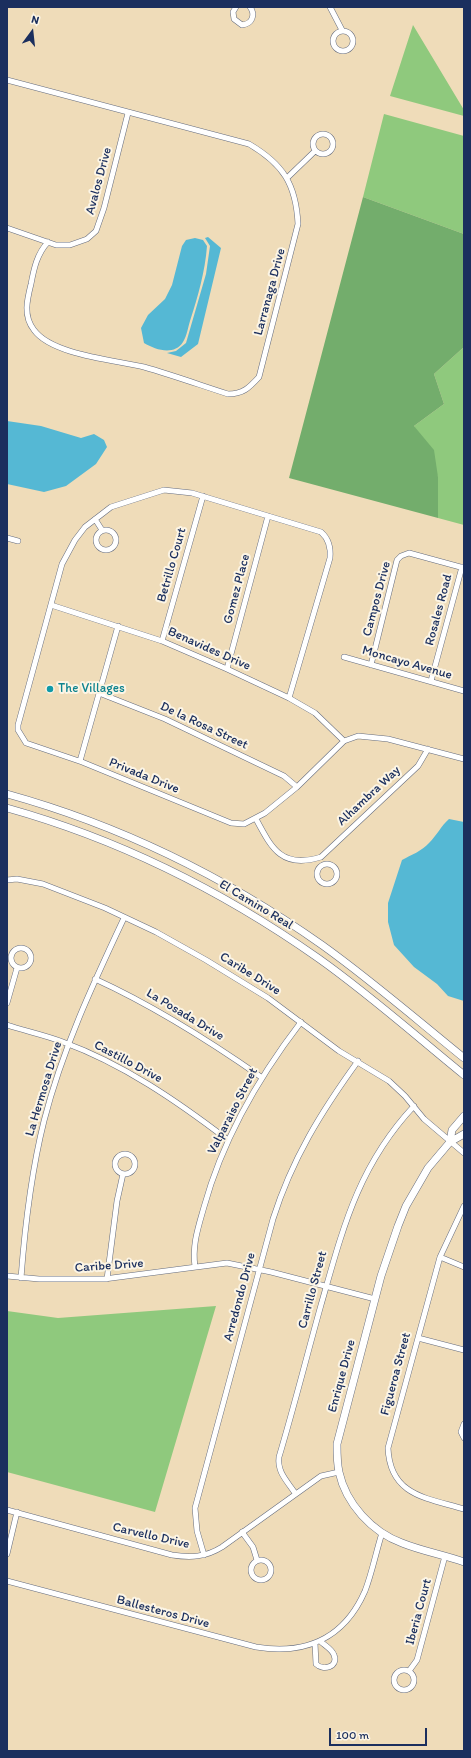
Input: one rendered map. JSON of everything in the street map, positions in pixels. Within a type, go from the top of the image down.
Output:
[{"type":"main road","name":"El Camino Real","points":[[7,794],[62,812],[147,846],[242,894],[322,946],[396,1002],[464,1058]]},
{"type":"main road","name":"El Camino Real","points":[[7,808],[57,824],[114,845],[199,885],[235,905],[335,971],[464,1075]]},
{"type":"main road","name":"Enrique Drive","points":[[450,1142],[452,1130],[464,1116]]},
{"type":"main road","name":"Enrique Drive","points":[[464,1134],[450,1142],[428,1168],[406,1206],[389,1251],[375,1299],[339,1436],[339,1472],[356,1508],[366,1520],[382,1533],[402,1543],[464,1562]]},
{"type":"street","points":[[236,7],[233,12],[234,19],[242,25],[249,23],[253,18],[253,11],[250,7]]},
{"type":"street","points":[[330,7],[342,30],[351,34],[353,40],[352,46],[344,51],[337,49],[333,43],[334,36],[342,30]]},
{"type":"street","name":"Larranaga Drive","points":[[7,80],[249,144],[267,155],[287,178],[295,198],[298,224],[259,377],[246,391],[237,394],[228,394],[144,367],[80,354],[49,343],[34,332],[28,320],[27,302],[36,260],[48,242]]},
{"type":"street","name":"Avalos Drive","points":[[7,228],[56,245],[70,245],[87,238],[96,231],[104,208],[128,113]]},
{"type":"street","points":[[325,134],[330,137],[332,148],[328,153],[321,155],[315,151],[312,142],[316,136],[325,134]]},
{"type":"street","points":[[287,178],[315,151]]},
{"type":"street","name":"Privada Drive","points":[[289,698],[331,551],[328,541],[321,532],[192,493],[164,490],[111,507],[85,527],[67,555],[51,605],[18,725],[18,730],[26,743],[80,761],[231,824],[244,824],[256,819],[296,787],[344,741],[358,736],[368,736],[428,749],[464,759]]},
{"type":"street","name":"Betrillo Court","points":[[162,641],[203,496]]},
{"type":"street","name":"Gomez Place","points":[[228,669],[268,516]]},
{"type":"street","points":[[95,519],[102,530]]},
{"type":"street","points":[[102,530],[111,531],[116,535],[116,542],[110,549],[100,548],[96,542],[97,535],[102,530]]},
{"type":"street","points":[[7,538],[18,541]]},
{"type":"street","name":"Campos Drive","points":[[371,664],[397,560],[401,556],[409,554],[463,567]]},
{"type":"street","name":"Rosales Road","points":[[431,682],[463,567]]},
{"type":"street","name":"Benavides Drive","points":[[51,605],[162,641],[228,669],[289,698],[315,713],[344,741]]},
{"type":"street","points":[[80,761],[118,626]]},
{"type":"street","name":"Moncayo Avenue","points":[[344,657],[464,691]]},
{"type":"street","name":"De la Rosa Street","points":[[99,693],[165,719],[277,772],[296,787]]},
{"type":"street","name":"Alhambra Way","points":[[321,857],[418,766],[428,749]]},
{"type":"street","points":[[256,819],[272,848],[284,856],[300,860],[321,857],[323,865]]},
{"type":"street","points":[[323,865],[333,865],[337,870],[338,877],[332,884],[321,883],[317,877],[318,870],[323,865]]},
{"type":"street","name":"Caribe Drive","points":[[7,880],[29,880],[43,884],[156,932],[206,960],[268,998],[339,1051],[358,1061],[389,1081],[414,1106],[424,1119],[464,1153]]},
{"type":"street","name":"La Hermosa Drive","points":[[21,1278],[25,1226],[36,1154],[44,1120],[68,1044],[95,979],[124,918]]},
{"type":"street","points":[[24,948],[30,953],[30,963],[24,968],[17,968],[12,964],[11,954],[15,949],[24,948]]},
{"type":"street","points":[[7,1002],[17,968]]},
{"type":"street","name":"La Posada Drive","points":[[95,979],[127,994],[191,1030],[261,1077]]},
{"type":"street","name":"Valparaiso Street","points":[[195,1267],[194,1242],[212,1179],[228,1140],[261,1077],[301,1022]]},
{"type":"street","name":"Castillo Drive","points":[[7,1025],[68,1044],[116,1066],[158,1091],[228,1140]]},
{"type":"street","name":"Arredondo Drive","points":[[204,1555],[197,1531],[195,1508],[258,1270],[278,1205],[295,1161],[323,1110],[358,1061]]},
{"type":"street","name":"Carrillo Street","points":[[295,1492],[279,1468],[279,1457],[338,1242],[357,1192],[372,1162],[392,1130],[414,1106]]},
{"type":"street","points":[[120,1154],[127,1154],[135,1160],[135,1166],[132,1171],[123,1174],[115,1167],[116,1160],[120,1154]]},
{"type":"street","points":[[107,1279],[115,1214],[123,1174]]},
{"type":"street","name":"Figueroa Street","points":[[464,1206],[440,1257],[388,1448],[390,1463],[397,1479],[408,1490],[423,1497],[464,1509]]},
{"type":"street","points":[[440,1257],[464,1267]]},
{"type":"street","name":"Caribe Drive","points":[[7,1276],[21,1278],[81,1280],[107,1279],[158,1274],[227,1263],[375,1299]]},
{"type":"street","points":[[418,1338],[464,1350]]},
{"type":"street","points":[[464,1424],[461,1432],[464,1438]]},
{"type":"street","name":"Carvello Drive","points":[[7,1510],[172,1555],[193,1557],[204,1555],[222,1547],[295,1492],[321,1476],[339,1472]]},
{"type":"street","points":[[7,1554],[17,1512]]},
{"type":"street","points":[[242,1532],[253,1548],[257,1560]]},
{"type":"street","name":"Ballesteros Drive","points":[[7,1581],[256,1648],[287,1650],[317,1642],[333,1633],[343,1624],[356,1608],[367,1585],[382,1533]]},
{"type":"street","name":"Iberia Court","points":[[410,1671],[417,1660],[445,1556]]},
{"type":"street","points":[[257,1560],[266,1561],[270,1566],[271,1573],[264,1580],[257,1580],[252,1575],[250,1568],[257,1560]]},
{"type":"street","points":[[317,1642],[333,1653],[335,1657],[334,1662],[328,1668],[324,1669],[316,1664],[314,1660],[317,1642]]},
{"type":"street","name":"Iberia Court","points":[[402,1670],[410,1671],[414,1676],[413,1686],[408,1690],[399,1689],[394,1680],[396,1673],[402,1670]]},
{"type":"green space","points":[[413,25],[464,110],[464,116],[390,96]]},
{"type":"green space","points":[[384,114],[464,136],[464,234],[363,197]]},
{"type":"green space","points":[[363,197],[464,234],[464,347],[434,374],[444,404],[414,426],[434,450],[438,477],[438,518],[289,478]]},
{"type":"green space","points":[[464,347],[464,525],[438,518],[438,477],[414,426],[444,404],[434,374]]},
{"type":"green space","points":[[216,1306],[155,1512],[7,1472],[7,1311],[58,1318]]},
{"type":"water","points":[[208,237],[221,248],[198,344],[181,357],[167,353],[176,351],[186,343],[206,274],[210,246],[205,238]]},
{"type":"water","points":[[195,238],[203,240],[207,246],[201,284],[186,337],[175,349],[165,350],[154,348],[144,343],[141,328],[148,315],[165,299],[172,285],[182,246],[186,240]]},
{"type":"water","points":[[7,421],[41,426],[81,438],[94,434],[104,440],[107,447],[96,464],[66,486],[44,492],[7,484]]},
{"type":"water","points":[[449,819],[464,822],[464,1001],[448,996],[437,984],[414,967],[394,945],[388,922],[388,903],[402,860],[420,851],[426,846]]},
{"type":"place","name":"The Villages","points":[[50,689]]}]
